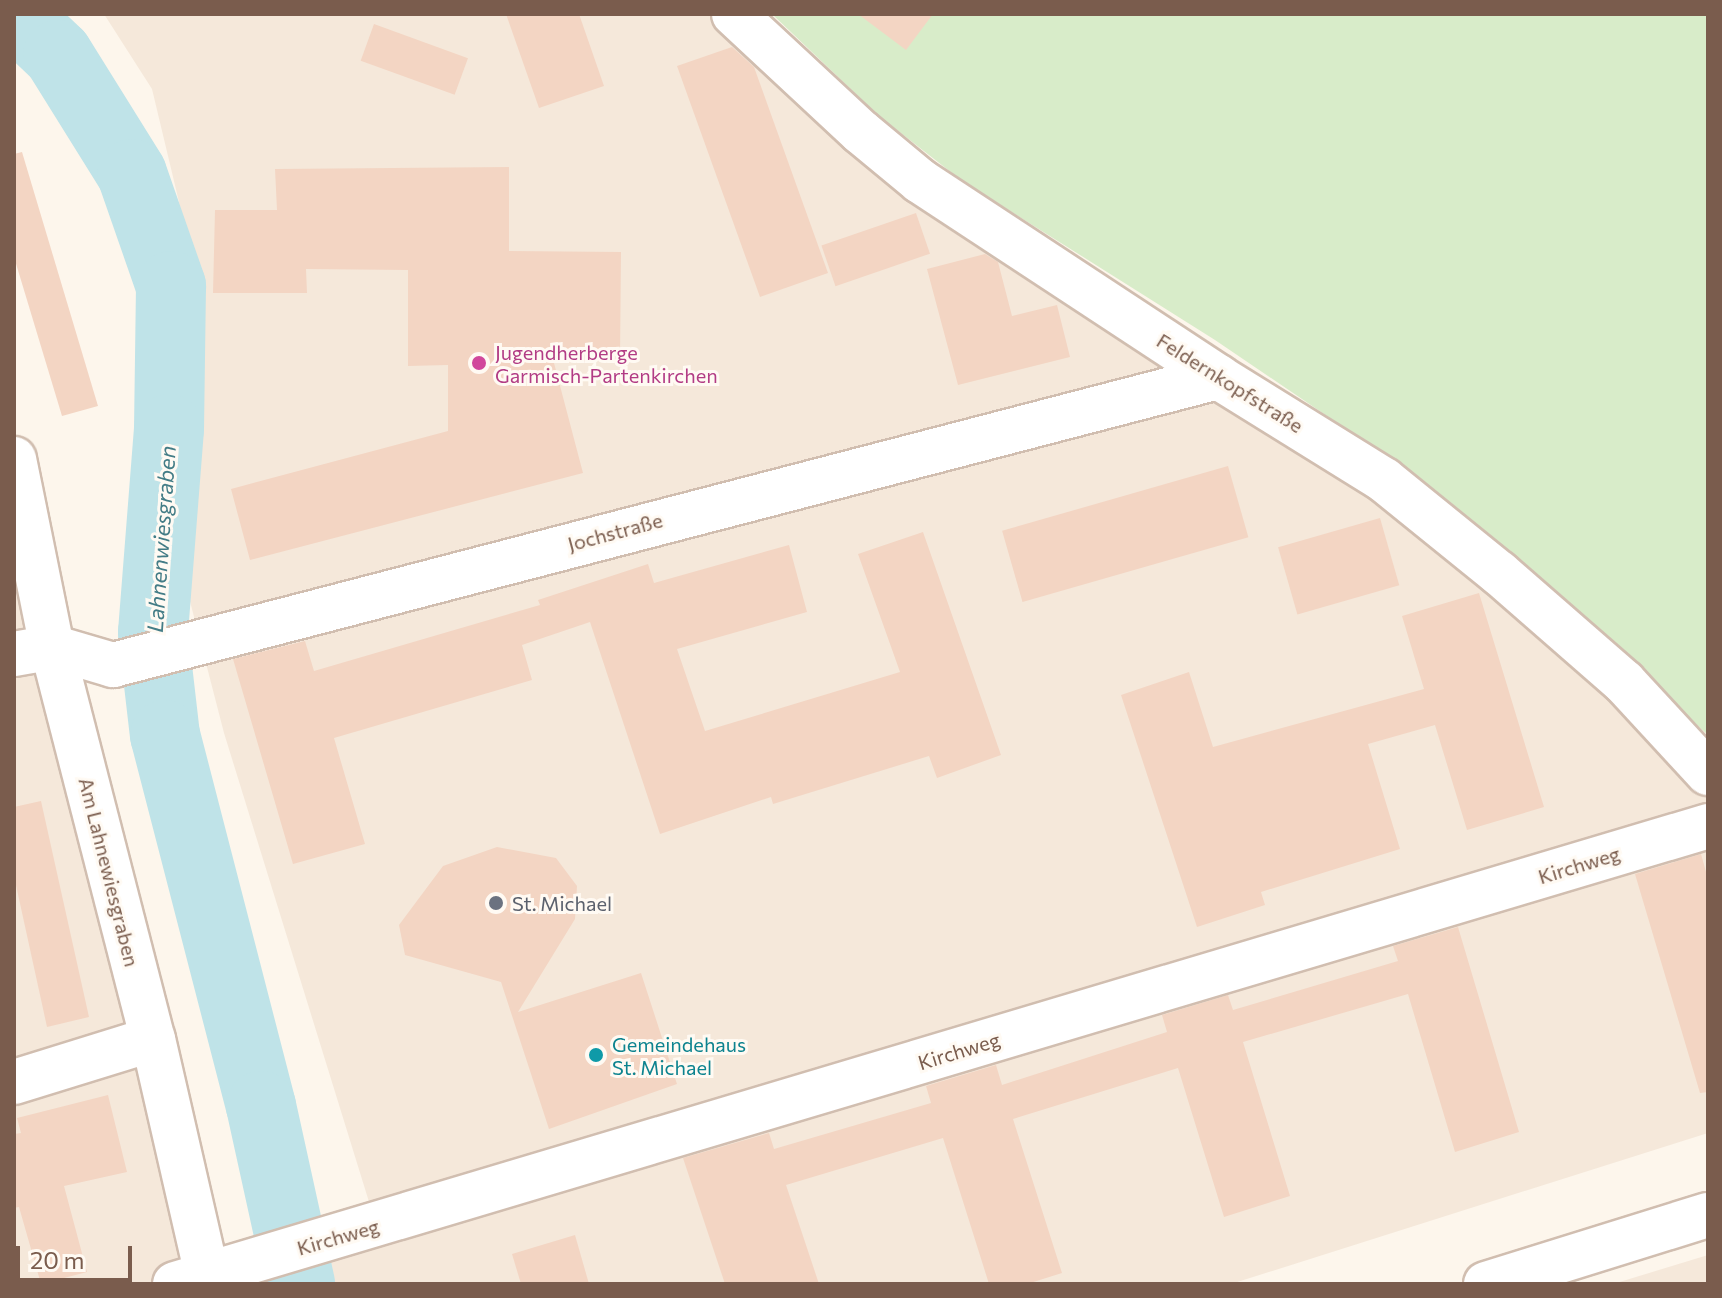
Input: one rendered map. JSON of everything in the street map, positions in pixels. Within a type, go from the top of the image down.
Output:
[{"type":"street","name":"Feldernkopfstraße","points":[[734,14],[861,132],[920,181],[1218,377],[1384,480],[1476,554],[1624,682],[1708,773]]},
{"type":"street","name":"Jochstraße","points":[[33,651],[113,665],[656,520],[1218,377]]},
{"type":"street","name":"Am Lahnewiesgraben","points":[[14,459],[33,651],[153,1039],[197,1280]]},
{"type":"street","name":"Kirchweg","points":[[197,1280],[264,1257],[321,1243],[1708,826]]},
{"type":"street","points":[[14,1082],[153,1039]]},
{"type":"street","points":[[1486,1284],[1708,1215]]},
{"type":"shaded area","points":[[104,14],[723,14],[1483,574],[1591,685],[1708,795],[1708,1133],[1231,1284],[324,1284],[311,1232],[374,1218],[224,733],[177,551],[188,336],[179,202],[152,89]]},
{"type":"shaded area","points":[[14,543],[195,1284],[14,1284]]},
{"type":"shaded area","points":[[1708,1255],[1708,1284],[1613,1284]]},
{"type":"green space","points":[[772,14],[1708,14],[1708,735],[1476,525],[1374,448],[1215,340],[961,180],[879,116]]},
{"type":"building","points":[[506,14],[579,14],[604,86],[539,108]]},
{"type":"building","points":[[858,14],[933,14],[906,50]]},
{"type":"building","points":[[374,24],[468,58],[455,95],[361,61]]},
{"type":"building","points":[[732,47],[754,67],[828,273],[760,297],[677,66]]},
{"type":"building","points":[[22,152],[98,406],[62,416],[14,257],[14,154]]},
{"type":"building","name":"Jugendherberge Garmisch-Partenkirchen","points":[[509,167],[509,251],[621,252],[620,360],[554,363],[583,473],[250,560],[231,489],[448,431],[448,365],[408,366],[408,270],[306,269],[307,293],[213,293],[215,210],[277,210],[275,169]]},
{"type":"building","points":[[916,213],[930,254],[835,286],[821,246]]},
{"type":"building","points":[[985,254],[998,262],[1012,316],[1057,305],[1070,357],[958,385],[927,269]]},
{"type":"building","points":[[1228,466],[1248,537],[1023,602],[1002,531]]},
{"type":"building","points":[[1380,518],[1399,585],[1297,615],[1278,547]]},
{"type":"building","points":[[923,532],[1001,755],[937,778],[929,756],[773,804],[771,797],[660,834],[590,622],[522,645],[532,680],[334,738],[365,844],[293,864],[233,659],[305,641],[314,671],[540,605],[538,600],[648,564],[654,583],[789,545],[807,612],[677,649],[705,731],[900,672],[858,554]]},
{"type":"building","points":[[1479,593],[1544,807],[1467,830],[1435,725],[1368,744],[1400,849],[1261,892],[1265,905],[1197,927],[1121,695],[1189,672],[1213,747],[1424,689],[1402,616]]},
{"type":"building","points":[[41,801],[89,1017],[47,1027],[14,876],[14,807]]},
{"type":"building","points":[[497,847],[556,858],[577,886],[575,919],[518,1012],[641,973],[677,1084],[549,1129],[501,982],[405,955],[399,925],[443,866]]},
{"type":"building","points":[[1701,854],[1708,879],[1708,1092],[1700,1093],[1635,874]]},
{"type":"building","points":[[1458,927],[1519,1132],[1455,1152],[1408,994],[1243,1042],[1290,1196],[1224,1217],[1178,1068],[1013,1119],[1062,1273],[1027,1284],[989,1284],[943,1138],[786,1185],[819,1284],[725,1284],[683,1158],[769,1133],[774,1149],[931,1103],[926,1086],[996,1065],[1002,1085],[1167,1032],[1162,1015],[1228,995],[1233,1010],[1398,961],[1393,946]]},
{"type":"building","points":[[108,1095],[127,1172],[64,1186],[87,1272],[41,1284],[19,1207],[14,1208],[14,1134],[21,1133],[17,1118]]},
{"type":"building","points":[[575,1235],[589,1284],[521,1284],[512,1254]]},
{"type":"waterway","name":"Lahnenwiesgraben","points":[[15,14],[58,55],[132,174],[171,286],[169,429],[153,632],[165,735],[261,1106],[300,1284]]},
{"type":"place","name":"Jugendherberge Garmisch-Partenkirchen","points":[[479,363]]},
{"type":"place","name":"St. Michael","points":[[496,903]]},
{"type":"place","name":"Gemeindehaus St. Michael","points":[[596,1055]]}]
